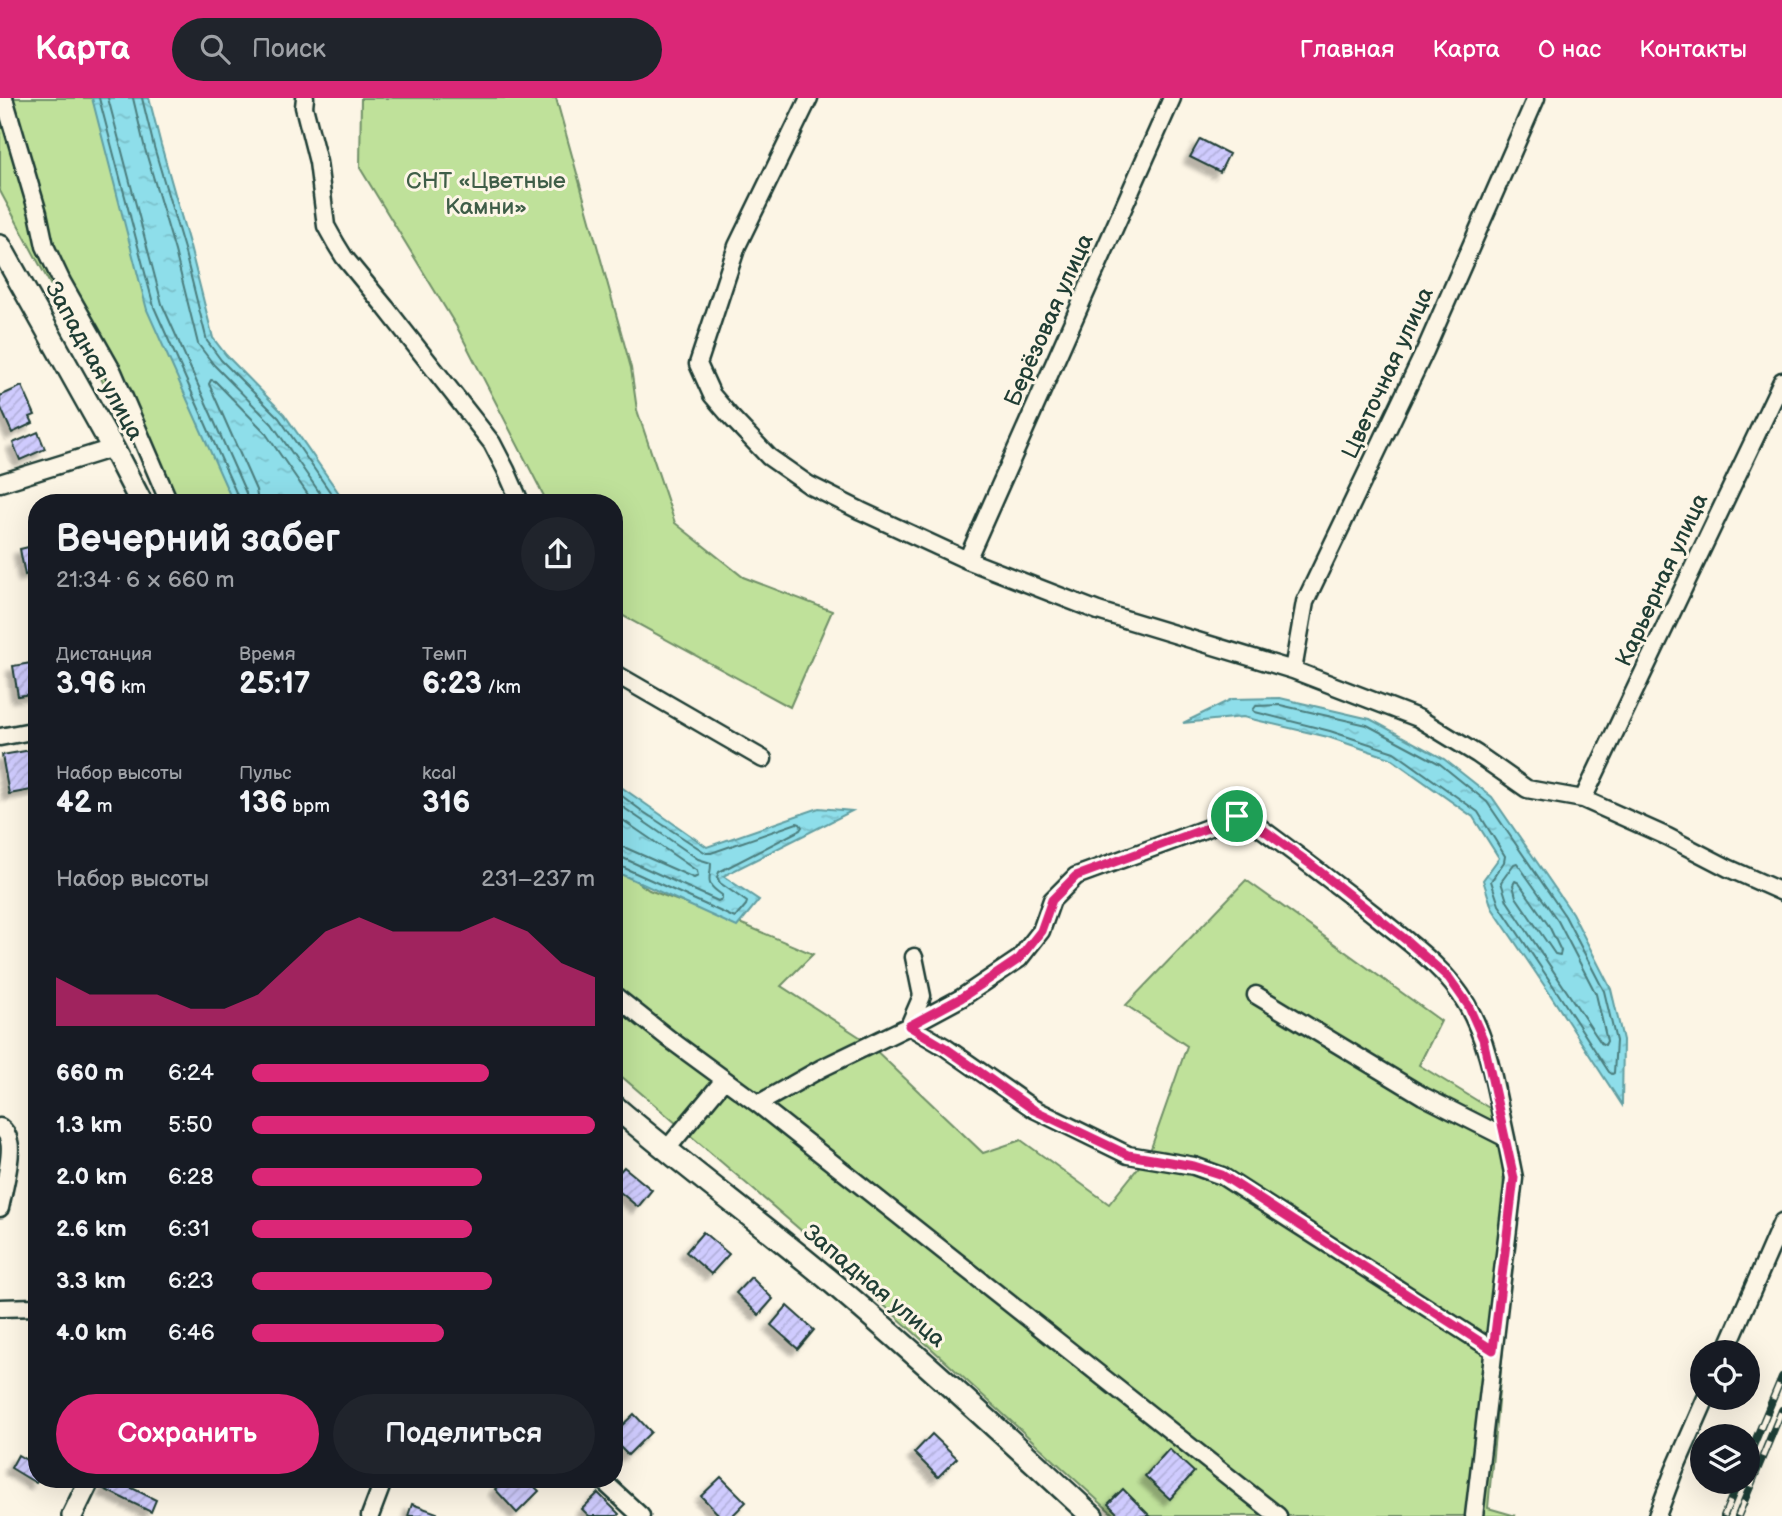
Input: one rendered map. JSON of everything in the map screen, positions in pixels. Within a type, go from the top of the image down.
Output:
[{"type":"main road","name":"Западная улица","points":[[0,246],[137,494]]},
{"type":"main road","name":"Западная улица","points":[[623,1114],[833,1283],[1092,1516]]},
{"type":"street","points":[[4,98],[45,246],[62,282],[113,372],[166,494]]},
{"type":"street","points":[[304,98],[303,107],[318,162],[327,226],[336,244],[492,443],[516,494]]},
{"type":"street","points":[[809,98],[737,246],[698,364],[712,395],[769,457],[809,485],[967,560],[1098,611],[1293,670],[1418,719],[1477,754],[1527,789],[1583,799],[1782,892]]},
{"type":"street","name":"Берёзовая улица","points":[[967,560],[1172,98]]},
{"type":"street","name":"Цветочная улица","points":[[1293,670],[1305,602],[1425,351],[1536,98]]},
{"type":"street","name":"Карьерная улица","points":[[1583,799],[1782,382]]},
{"type":"street","points":[[0,483],[113,448]]},
{"type":"street","points":[[623,678],[763,759]]},
{"type":"street","points":[[0,737],[28,732]]},
{"type":"street","points":[[758,1104],[822,1068],[961,998],[1019,959],[1041,931],[1052,900],[1076,876],[1243,815],[1309,863],[1449,978],[1468,1005],[1483,1039],[1514,1178],[1474,1516]]},
{"type":"street","points":[[909,1026],[922,996],[914,957]]},
{"type":"street","points":[[1256,995],[1423,1096],[1506,1138]]},
{"type":"street","points":[[623,1002],[758,1104],[1279,1516]]},
{"type":"street","points":[[909,1026],[1034,1110],[1128,1155],[1194,1166],[1222,1175],[1493,1350]]},
{"type":"street","points":[[666,1150],[724,1080]]},
{"type":"street","points":[[0,1127],[10,1142],[10,1150],[0,1208]]},
{"type":"street","points":[[1731,1340],[1782,1222]]},
{"type":"street","points":[[0,1308],[28,1307]]},
{"type":"street","points":[[1657,1516],[1701,1410]]},
{"type":"street","points":[[72,1516],[86,1488]]},
{"type":"street","points":[[370,1516],[381,1488]]},
{"type":"street","points":[[611,1488],[641,1516]]},
{"type":"green space","points":[[0,98],[104,98],[232,494],[161,494],[0,191]]},
{"type":"green space","name":"СНТ «Цветные Камни»","points":[[361,98],[556,98],[631,368],[637,410],[675,523],[743,577],[832,611],[790,707],[623,616],[623,494],[543,494],[458,329],[360,168]]},
{"type":"green space","points":[[623,871],[649,890],[813,954],[781,986],[866,1041],[983,1153],[1021,1140],[1109,1204],[1149,1154],[1187,1046],[1126,1005],[1246,880],[1441,1021],[1419,1065],[1499,1114],[1510,1274],[1488,1508],[1516,1516],[1115,1516],[818,1245],[623,1078]]},
{"type":"water","points":[[92,98],[149,98],[213,338],[226,355],[284,414],[339,494],[229,494],[147,310]]},
{"type":"water","points":[[1280,698],[1370,719],[1444,759],[1492,797],[1572,913],[1611,989],[1623,1040],[1622,1105],[1492,908],[1483,880],[1499,858],[1473,817],[1390,758],[1328,737],[1243,717],[1183,723],[1232,699]]},
{"type":"water","points":[[623,788],[707,847],[819,808],[852,811],[723,876],[759,900],[737,927],[623,875]]},
{"type":"building","points":[[1200,139],[1229,154],[1220,172],[1190,157]]},
{"type":"building","points":[[22,386],[35,415],[30,417],[33,423],[12,433],[0,406],[0,396]]},
{"type":"building","points":[[38,432],[45,449],[20,460],[13,443]]},
{"type":"building","points":[[28,547],[28,574],[25,575],[20,549]]},
{"type":"building","points":[[28,664],[28,694],[18,696],[13,666]]},
{"type":"building","points":[[28,751],[28,791],[9,794],[2,755]]},
{"type":"building","points":[[623,1168],[652,1190],[638,1207],[623,1194]]},
{"type":"building","points":[[703,1232],[729,1254],[711,1274],[686,1252]]},
{"type":"building","points":[[751,1277],[773,1299],[759,1315],[736,1293]]},
{"type":"building","points":[[787,1306],[814,1330],[798,1349],[771,1325]]},
{"type":"building","points":[[634,1414],[651,1432],[628,1455],[623,1450],[623,1424]]},
{"type":"building","points":[[932,1434],[957,1458],[938,1477],[914,1453]]},
{"type":"building","points":[[1169,1449],[1194,1472],[1170,1499],[1145,1476]]},
{"type":"building","points":[[18,1455],[28,1461],[28,1478],[11,1468]]},
{"type":"building","points":[[721,1477],[746,1502],[732,1516],[720,1516],[701,1496]]},
{"type":"building","points":[[132,1488],[156,1500],[151,1512],[104,1489]]},
{"type":"building","points":[[536,1488],[539,1491],[517,1513],[495,1489]]},
{"type":"building","points":[[1123,1489],[1150,1516],[1120,1516],[1108,1504]]},
{"type":"building","points":[[598,1493],[619,1514],[617,1516],[589,1516],[582,1509]]},
{"type":"building","points":[[412,1504],[437,1513],[436,1516],[408,1516]]},
{"type":"railway","points":[[1760,1429],[1782,1377]]},
{"type":"railway","points":[[1738,1516],[1782,1410]]},
{"type":"railway","points":[[1724,1516],[1733,1494]]},
{"type":"route","points":[[1243,815],[1309,863],[1406,940],[1449,978],[1468,1005],[1483,1039],[1514,1178],[1493,1350],[1222,1175],[1194,1166],[1128,1155],[1034,1110],[909,1026],[961,998],[1019,959],[1041,931],[1052,900],[1076,876],[1237,816],[1243,815]]}]
